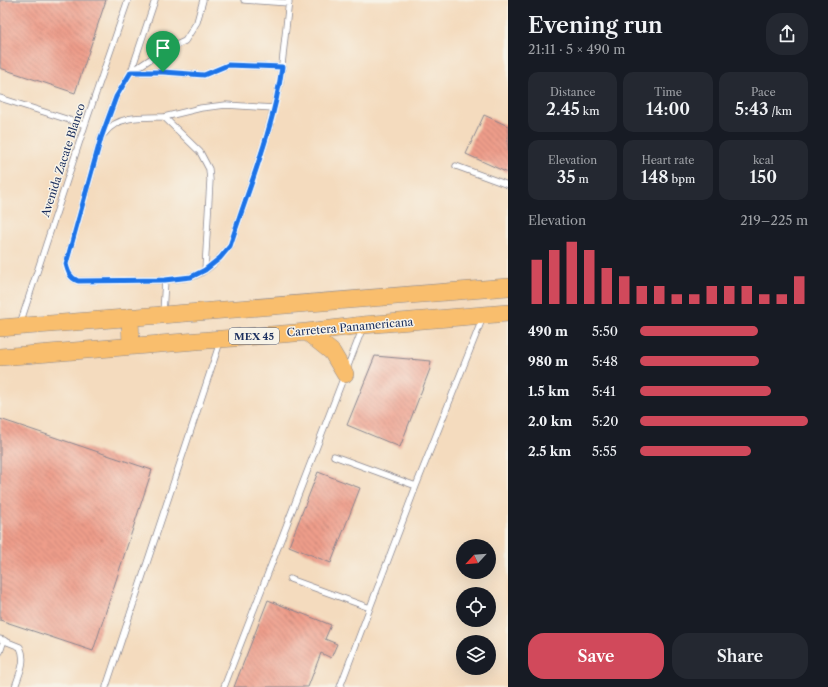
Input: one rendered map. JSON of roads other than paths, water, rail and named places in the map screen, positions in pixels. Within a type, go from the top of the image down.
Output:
[{"type":"main road","points":[[0,328],[508,288]]},
{"type":"main road","name":"Carretera Panamericana","points":[[0,357],[307,332],[363,325],[508,313]]},
{"type":"main road","points":[[130,317],[131,346]]},
{"type":"main road","points":[[307,332],[332,352],[344,374]]},
{"type":"lane","name":"Avenida Zacate Blanco","points":[[20,326],[84,125],[128,0]]},
{"type":"lane","points":[[155,0],[131,72],[116,97],[101,138],[66,264],[68,273],[73,279],[78,281],[165,280],[191,277],[205,270],[220,258],[230,246],[266,139],[274,108],[280,83],[289,1],[244,0]]},
{"type":"lane","points":[[131,72],[160,52],[185,41],[196,22],[203,0]]},
{"type":"lane","points":[[131,72],[163,72],[204,75],[228,65],[282,67]]},
{"type":"lane","points":[[0,98],[84,125]]},
{"type":"lane","points":[[101,138],[108,129],[119,122],[134,117],[164,117],[201,108],[226,105],[274,108]]},
{"type":"lane","points":[[164,117],[200,152],[209,169],[210,180],[205,270]]},
{"type":"lane","points":[[456,166],[508,185]]},
{"type":"lane","points":[[162,315],[165,280]]},
{"type":"lane","points":[[340,687],[416,486],[484,315]]},
{"type":"lane","points":[[224,687],[363,325]]},
{"type":"lane","points":[[106,687],[221,338]]},
{"type":"lane","points":[[334,456],[416,486]]},
{"type":"lane","points":[[290,579],[370,608]]},
{"type":"lane","points":[[0,652],[2,640],[20,647],[23,653],[24,659],[15,687]]}]
